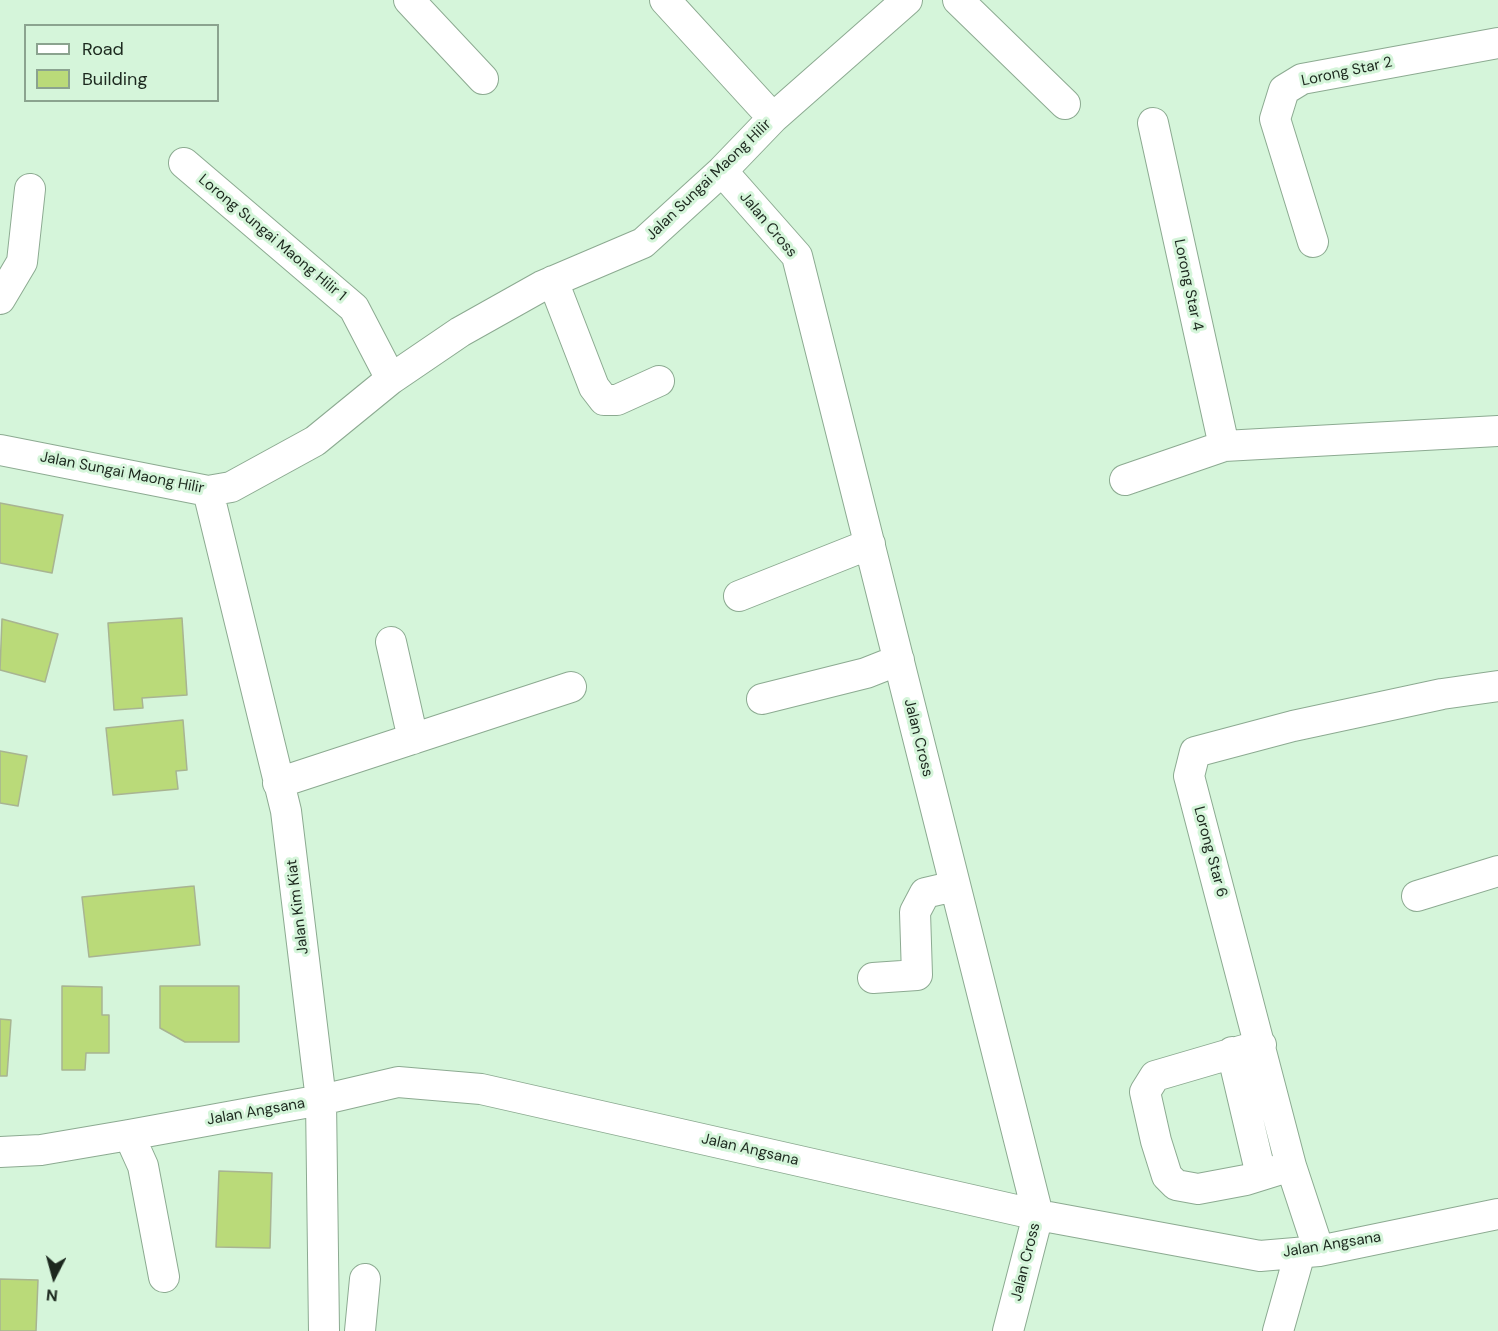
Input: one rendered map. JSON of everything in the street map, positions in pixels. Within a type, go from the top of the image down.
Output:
[{"type":"street","points":[[409,0],[483,79]]},
{"type":"street","points":[[665,0],[773,118]]},
{"type":"street","name":"Jalan Sungai Maong Hilir","points":[[0,450],[207,491],[231,487],[315,441],[391,379],[460,332],[553,281],[643,243],[722,171],[773,118],[907,0]]},
{"type":"street","points":[[958,0],[1065,104]]},
{"type":"street","name":"Lorong Star 2","points":[[1313,242],[1275,119],[1284,90],[1302,79],[1498,43]]},
{"type":"street","name":"Lorong Star 4","points":[[1153,123],[1224,447]]},
{"type":"street","name":"Lorong Sungai Maong Hilir 1","points":[[184,163],[354,308],[391,379]]},
{"type":"street","name":"Jalan Cross","points":[[722,171],[797,256],[1038,1215],[1008,1331]]},
{"type":"street","points":[[0,299],[22,262],[30,189]]},
{"type":"street","points":[[553,281],[594,387],[604,400],[617,400],[659,381]]},
{"type":"street","points":[[1125,480],[1224,447],[1498,431]]},
{"type":"street","name":"Jalan Kim Kiat","points":[[207,491],[286,811],[321,1100],[324,1331]]},
{"type":"street","points":[[739,596],[870,544]]},
{"type":"street","points":[[391,642],[413,739]]},
{"type":"street","points":[[762,699],[866,673],[899,660]]},
{"type":"street","name":"Lorong Star 6","points":[[1310,1252],[1261,1045],[1189,776],[1196,752],[1293,726],[1442,694],[1498,686]]},
{"type":"street","points":[[278,783],[571,687]]},
{"type":"street","points":[[1417,896],[1498,871]]},
{"type":"street","points":[[873,978],[917,975],[915,912],[925,892],[955,886]]},
{"type":"street","points":[[1261,1045],[1155,1076],[1145,1092],[1156,1141],[1167,1176],[1176,1185],[1198,1189],[1291,1166]]},
{"type":"street","points":[[1232,1053],[1261,1175]]},
{"type":"street","name":"Jalan Angsana","points":[[0,1152],[41,1150],[129,1135],[321,1100],[398,1082],[482,1089],[1038,1215],[1260,1256],[1310,1252],[1498,1214]]},
{"type":"street","points":[[129,1135],[142,1166],[164,1277]]},
{"type":"street","points":[[1278,1331],[1310,1252]]},
{"type":"street","points":[[360,1331],[365,1279]]},
{"type":"building","points":[[0,503],[63,515],[52,573],[0,563]]},
{"type":"building","points":[[182,618],[187,695],[142,698],[143,708],[114,710],[108,623]]},
{"type":"building","points":[[2,619],[58,634],[45,682],[0,670]]},
{"type":"building","points":[[183,720],[187,770],[176,771],[178,789],[113,795],[106,728]]},
{"type":"building","points":[[0,751],[27,756],[18,806],[0,803]]},
{"type":"building","points":[[194,886],[200,945],[89,957],[82,897]]},
{"type":"building","points":[[62,986],[102,987],[102,1015],[109,1015],[109,1053],[86,1053],[85,1070],[62,1070]]},
{"type":"building","points":[[160,986],[239,986],[239,1042],[185,1042],[160,1028]]},
{"type":"building","points":[[0,1019],[11,1020],[7,1076],[0,1076]]},
{"type":"building","points":[[219,1171],[272,1173],[270,1248],[216,1247]]},
{"type":"building","points":[[0,1279],[38,1280],[36,1331],[0,1331]]}]
